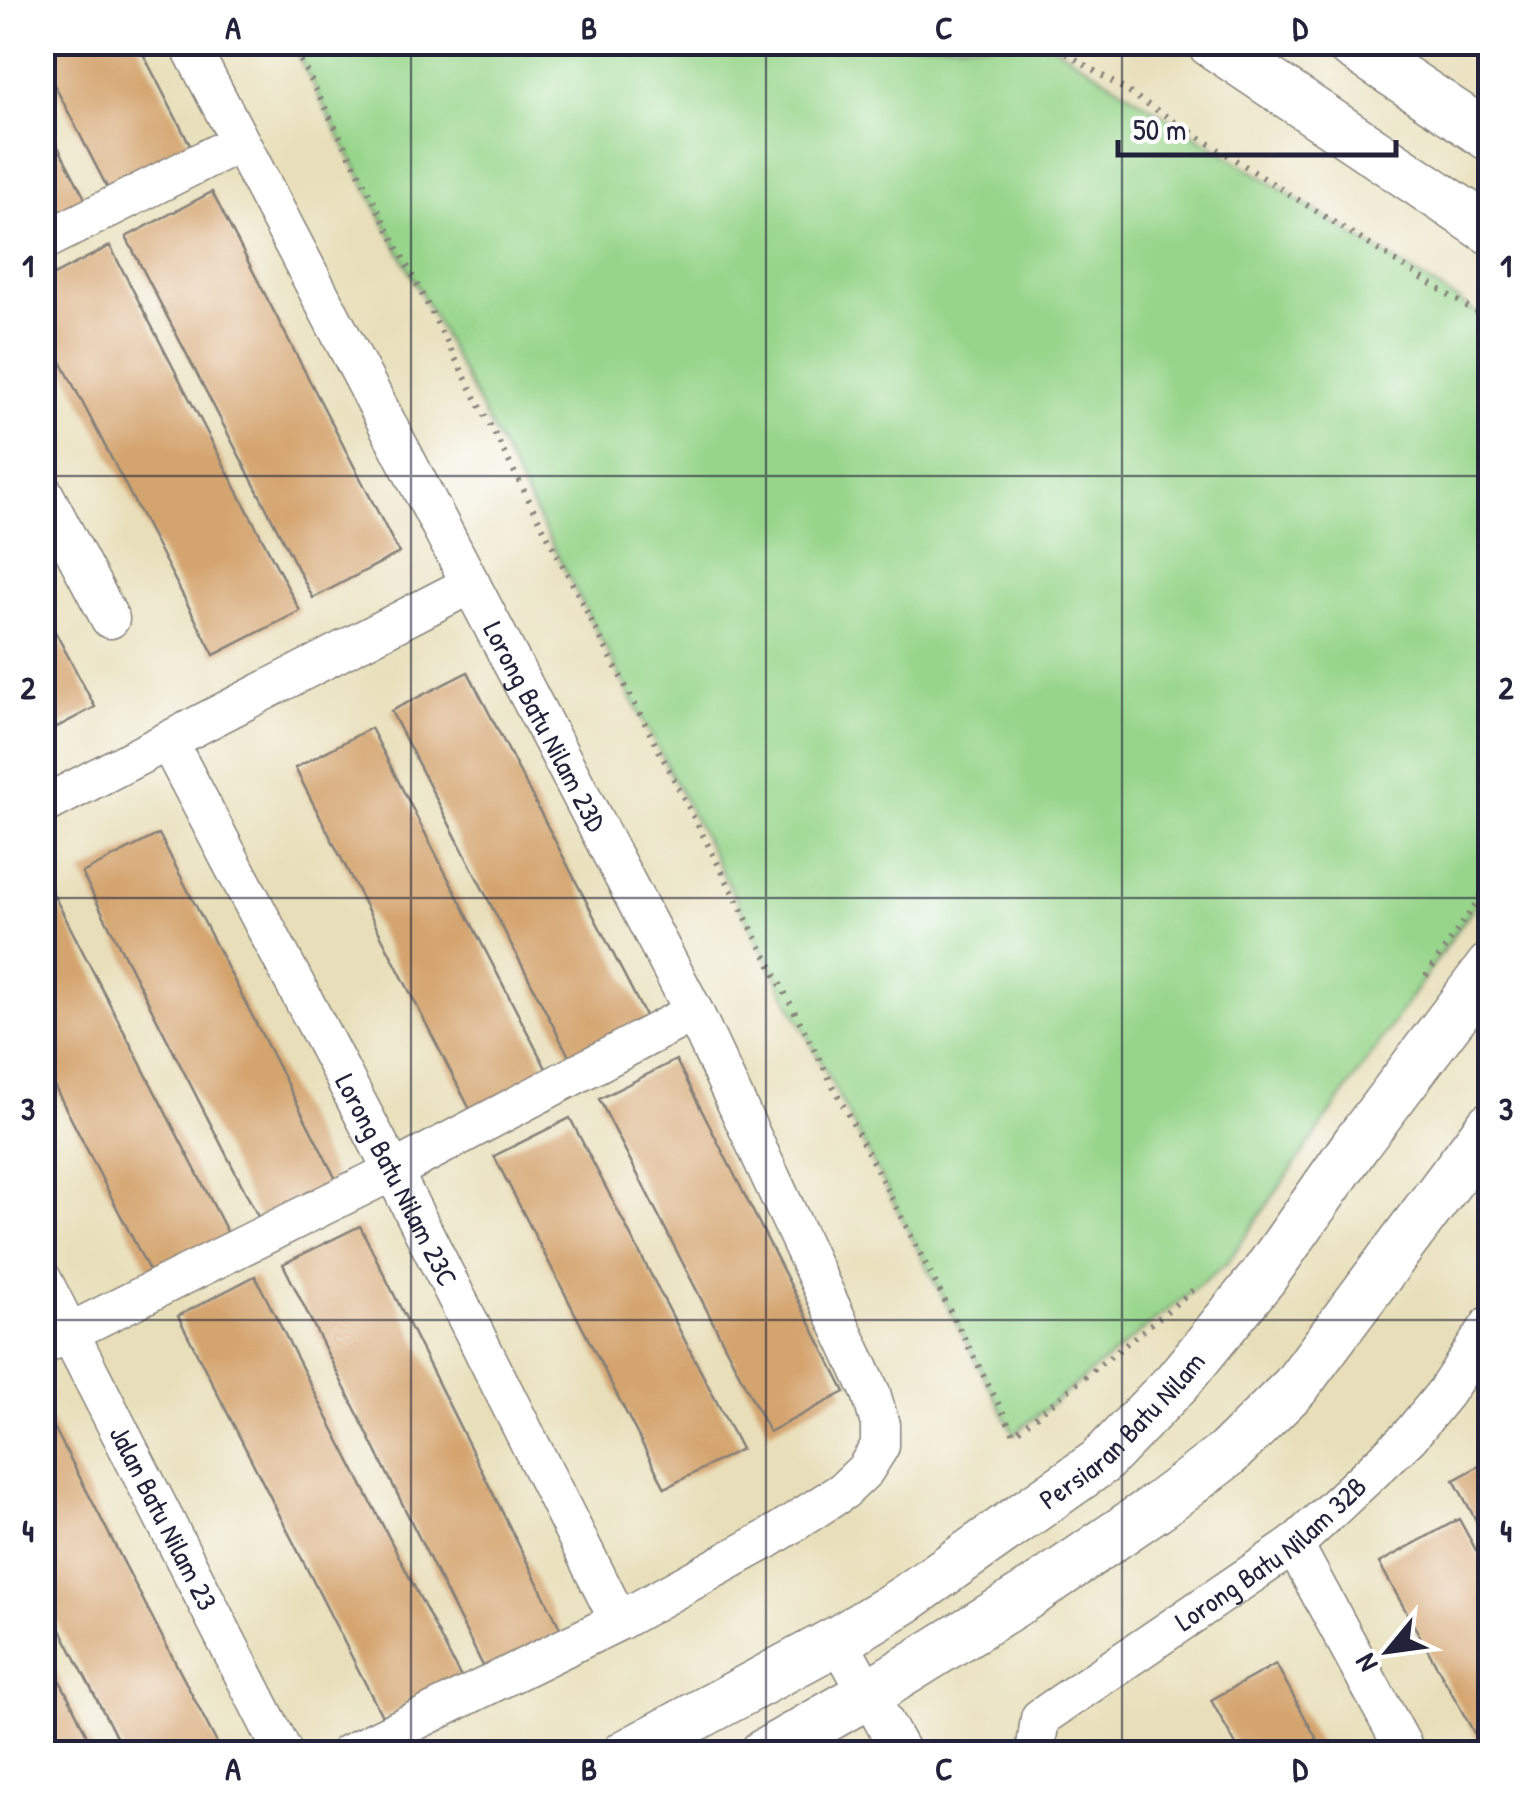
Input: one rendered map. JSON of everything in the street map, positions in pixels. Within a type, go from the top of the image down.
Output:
[{"type":"main road","points":[[1210,42],[1490,230]]},
{"type":"main road","points":[[1347,42],[1490,137]]},
{"type":"main road","name":"Persiaran Batu Nilam","points":[[626,1754],[838,1640],[904,1600],[1100,1462],[1178,1382],[1263,1277],[1357,1142],[1490,967]]},
{"type":"main road","points":[[763,1754],[1034,1591],[1158,1507],[1227,1454],[1294,1387],[1490,1126]]},
{"type":"street","name":"Lorong Batu Nilam 23D","points":[[188,42],[694,1012],[872,1393],[880,1424],[880,1446],[865,1470],[843,1491],[768,1539],[619,1622]]},
{"type":"street","points":[[42,242],[240,142]]},
{"type":"street","points":[[42,490],[110,619]]},
{"type":"street","points":[[42,806],[471,584]]},
{"type":"street","name":"Lorong Batu Nilam 23C","points":[[168,741],[393,1171],[619,1622]]},
{"type":"street","points":[[56,1339],[393,1171],[694,1012]]},
{"type":"street","name":"Jalan Batu Nilam 23","points":[[42,1280],[56,1339],[284,1754]]},
{"type":"street","name":"Lorong Batu Nilam 32B","points":[[1036,1754],[1040,1718],[1294,1545],[1409,1437],[1445,1393],[1490,1325]]},
{"type":"street","points":[[1294,1545],[1408,1754]]},
{"type":"street","points":[[348,1754],[619,1622]]},
{"type":"street","points":[[838,1640],[902,1754]]},
{"type":"path","points":[[291,42],[1014,1434],[1212,1276]]},
{"type":"path","points":[[1049,42],[1490,322]]},
{"type":"path","points":[[1424,978],[1490,883]]},
{"type":"green space","points":[[291,43],[1049,43],[1490,321],[1490,883],[1227,1263],[1014,1434]]},
{"type":"building","points":[[42,42],[137,42],[195,155],[112,197],[42,61]]},
{"type":"building","points":[[42,116],[90,208],[42,232]]},
{"type":"building","points":[[212,192],[399,553],[313,598],[126,237]]},
{"type":"building","points":[[110,246],[300,611],[214,655],[42,325],[42,281]]},
{"type":"building","points":[[42,607],[95,707],[42,735]]},
{"type":"building","points":[[468,672],[653,1031],[576,1070],[391,711]]},
{"type":"building","points":[[371,728],[554,1084],[477,1123],[295,768]]},
{"type":"building","points":[[159,834],[343,1193],[266,1232],[82,873]]},
{"type":"building","points":[[49,886],[235,1247],[157,1286],[42,1062],[42,890]]},
{"type":"building","points":[[676,1060],[845,1392],[769,1432],[599,1099]]},
{"type":"building","points":[[570,1118],[741,1449],[665,1488],[494,1156]]},
{"type":"building","points":[[360,1226],[562,1632],[485,1670],[283,1264]]},
{"type":"building","points":[[255,1276],[461,1678],[383,1718],[178,1316]]},
{"type":"building","points":[[42,1404],[221,1751],[125,1754],[42,1593]]},
{"type":"building","points":[[1490,1460],[1490,1546],[1454,1480]]},
{"type":"building","points":[[1459,1519],[1490,1576],[1490,1754],[1486,1754],[1379,1563]]},
{"type":"building","points":[[42,1648],[67,1694],[96,1754],[42,1754]]},
{"type":"building","points":[[1276,1664],[1325,1754],[1241,1754],[1211,1700]]}]
